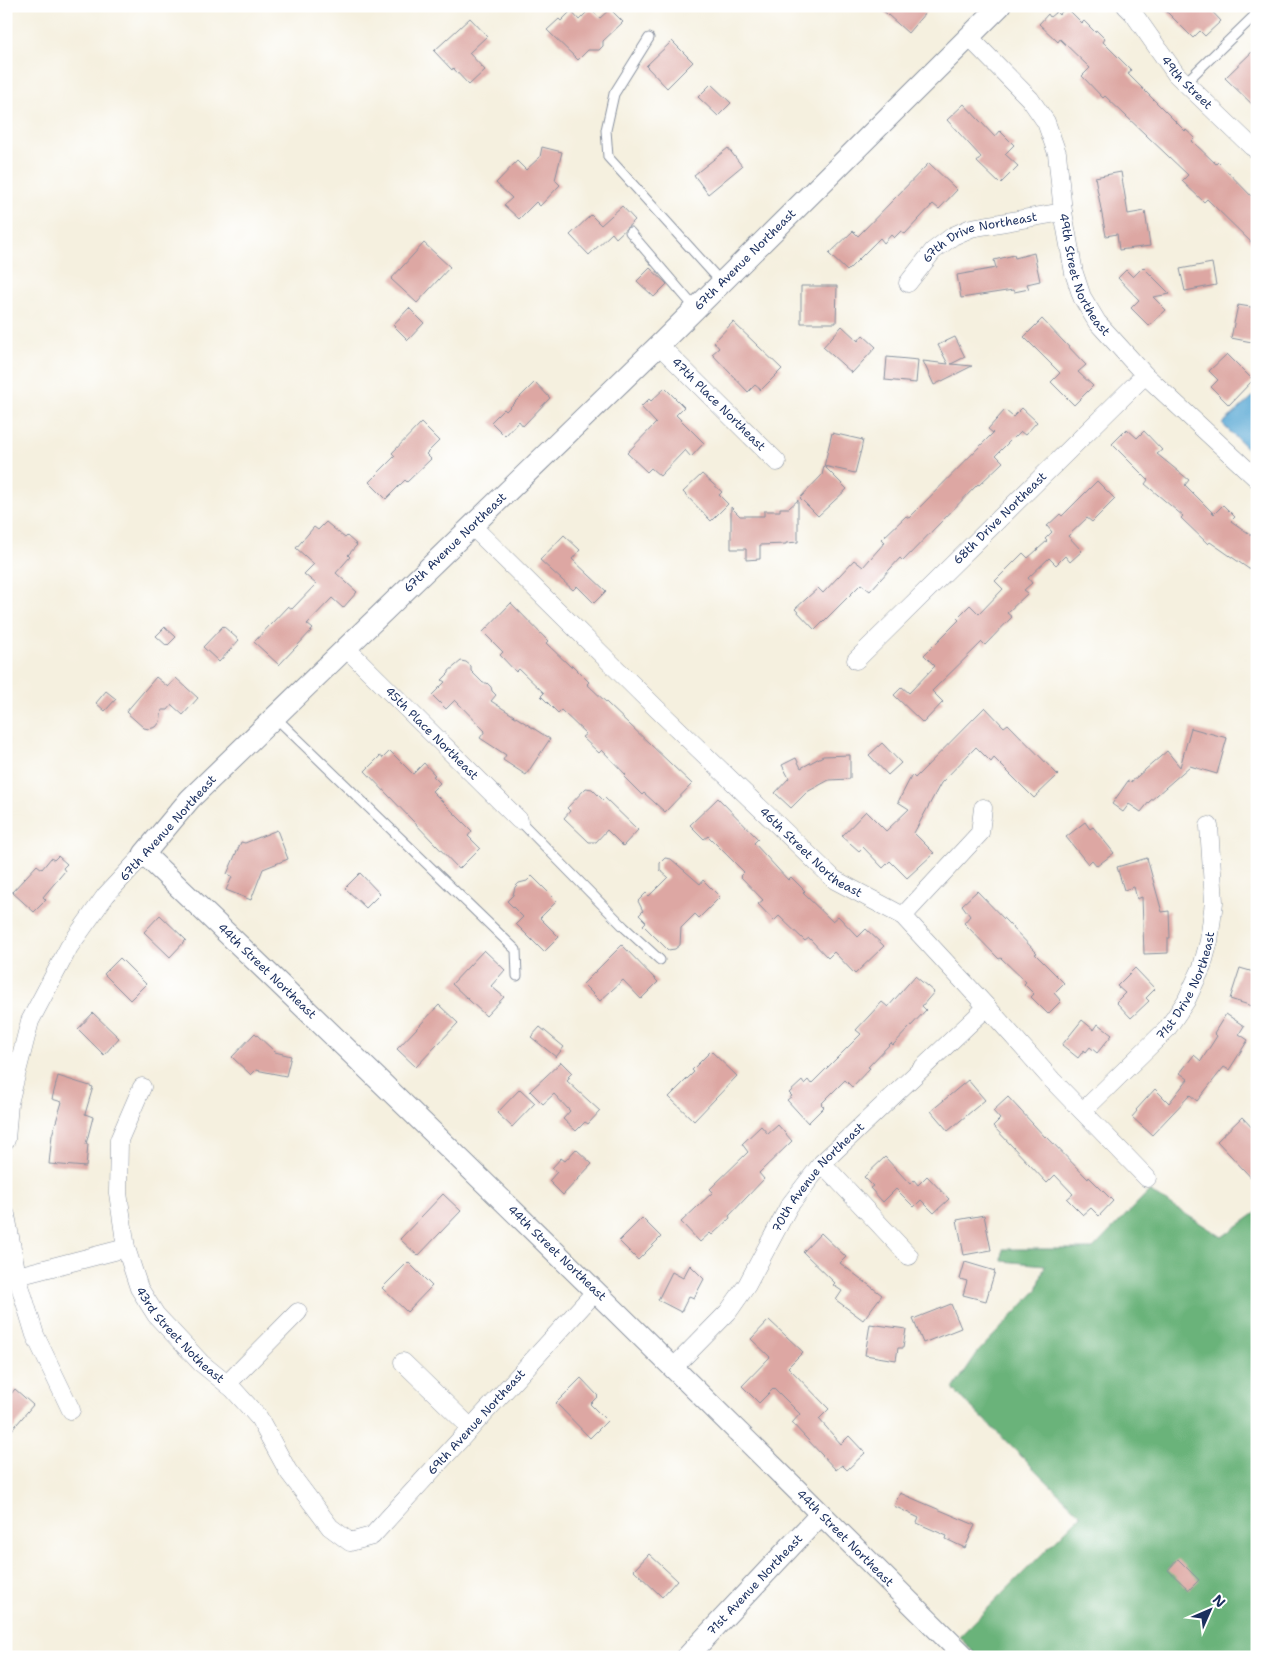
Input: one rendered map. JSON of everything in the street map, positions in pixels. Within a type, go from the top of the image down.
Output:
[{"type":"street","name":"67th Avenue Northeast","points":[[6,1140],[9,1104],[30,1021],[68,947],[106,895],[144,854],[190,799],[722,284],[1000,6]]},
{"type":"street","name":"49th Street","points":[[1126,6],[1176,74],[1257,150]]},
{"type":"street","name":"49th Street Northeast","points":[[969,37],[1030,99],[1046,122],[1057,153],[1063,212],[1074,273],[1082,297],[1096,322],[1145,375],[1257,479]]},
{"type":"street","name":"67th Drive Northeast","points":[[908,283],[933,251],[953,236],[971,228],[1063,212]]},
{"type":"street","name":"47th Place Northeast","points":[[659,345],[777,462]]},
{"type":"street","name":"68th Drive Northeast","points":[[856,660],[1145,375]]},
{"type":"street","name":"46th Street Northeast","points":[[472,526],[656,708],[835,880],[902,916],[1052,1080],[1147,1178]]},
{"type":"street","name":"45th Place Northeast","points":[[346,648],[519,820]]},
{"type":"street","points":[[902,916],[980,833],[983,808]]},
{"type":"street","name":"71st Drive Northeast","points":[[1083,1111],[1168,1029],[1186,1001],[1202,967],[1209,941],[1214,902],[1209,826]]},
{"type":"street","name":"44th Street Northeast","points":[[144,854],[343,1044],[674,1367],[965,1657]]},
{"type":"street","name":"70th Avenue Northeast","points":[[674,1367],[728,1312],[748,1285],[789,1206],[822,1163],[987,1007]]},
{"type":"street","name":"43rd Street Notheast","points":[[142,1086],[119,1140],[118,1193],[126,1248],[139,1288],[156,1315],[201,1363],[227,1384],[259,1418],[288,1471],[330,1527],[350,1542]]},
{"type":"street","points":[[822,1163],[909,1256]]},
{"type":"street","points":[[6,1215],[12,1277],[35,1335],[71,1410]]},
{"type":"street","points":[[12,1277],[126,1248]]},
{"type":"street","name":"69th Avenue Northeast","points":[[350,1542],[372,1536],[596,1291]]},
{"type":"street","points":[[227,1384],[298,1312]]},
{"type":"street","points":[[403,1362],[471,1428]]},
{"type":"street","name":"71st Avenue Northeast","points":[[687,1657],[821,1514]]},
{"type":"lane","points":[[1185,83],[1253,17]]},
{"type":"lane","points":[[649,38],[614,94],[606,130],[608,157],[722,284]]},
{"type":"lane","points":[[630,232],[696,309]]},
{"type":"lane","points":[[275,717],[516,950],[517,976]]},
{"type":"lane","points":[[519,820],[624,927],[660,960]]},
{"type":"green space","points":[[1149,1191],[1222,1237],[1257,1212],[1257,1657],[978,1657],[959,1637],[1081,1515],[953,1389],[978,1352],[1037,1290],[1045,1265],[1002,1261],[1003,1249],[1093,1249]]},
{"type":"water","points":[[1257,393],[1257,458],[1222,424]]},
{"type":"building","points":[[878,6],[931,6],[908,33]]},
{"type":"building","points":[[1161,6],[1207,6],[1221,21],[1205,36],[1200,31],[1193,38]]},
{"type":"building","points":[[1066,7],[1082,23],[1084,21],[1105,39],[1103,42],[1131,70],[1128,74],[1185,131],[1195,138],[1192,141],[1216,164],[1218,162],[1257,202],[1257,248],[1207,199],[1204,202],[1182,181],[1188,175],[1105,96],[1103,98],[1082,76],[1090,68],[1060,39],[1058,42],[1039,24],[1048,14],[1050,17],[1056,12],[1059,15]]},
{"type":"building","points":[[590,9],[600,18],[610,9],[623,22],[603,41],[603,46],[599,50],[588,50],[578,60],[547,30],[559,19],[561,21],[571,11],[579,20]]},
{"type":"building","points":[[470,18],[487,36],[469,53],[485,70],[469,85],[434,51]]},
{"type":"building","points":[[672,41],[693,62],[667,88],[646,66]]},
{"type":"building","points":[[1257,47],[1257,109],[1225,78]]},
{"type":"building","points":[[711,84],[731,103],[718,116],[698,97]]},
{"type":"building","points":[[964,104],[995,137],[1000,131],[1014,145],[1005,154],[1018,166],[1000,184],[977,162],[981,157],[947,120]]},
{"type":"building","points":[[542,147],[562,152],[555,180],[560,185],[540,206],[536,202],[519,219],[504,205],[512,198],[496,183],[517,161],[526,170],[540,157]]},
{"type":"building","points":[[728,148],[742,166],[708,194],[694,175]]},
{"type":"building","points":[[929,163],[957,190],[939,209],[933,204],[905,234],[901,231],[894,238],[891,235],[884,243],[880,238],[847,271],[829,254],[853,231],[858,236]]},
{"type":"building","points":[[1121,172],[1128,214],[1145,211],[1150,246],[1119,250],[1117,234],[1106,236],[1095,177]]},
{"type":"building","points":[[622,206],[635,220],[616,238],[612,233],[589,255],[570,235],[591,215],[601,225]]},
{"type":"building","points":[[424,243],[450,267],[417,303],[391,279]]},
{"type":"building","points":[[1034,253],[1040,281],[1027,284],[1029,289],[961,298],[957,275],[996,268],[994,260],[1014,255],[1015,258]]},
{"type":"building","points":[[1212,263],[1216,285],[1185,291],[1180,269]]},
{"type":"building","points":[[1143,267],[1170,294],[1153,297],[1166,310],[1149,326],[1131,308],[1139,300],[1118,278],[1126,270],[1133,277]]},
{"type":"building","points":[[650,268],[667,284],[654,297],[637,281]]},
{"type":"building","points":[[801,286],[837,286],[836,323],[801,323]]},
{"type":"building","points":[[1238,305],[1257,308],[1257,343],[1231,338]]},
{"type":"building","points":[[409,308],[424,323],[408,340],[393,325]]},
{"type":"building","points":[[1042,319],[1086,365],[1078,372],[1093,386],[1074,405],[1051,382],[1060,373],[1024,337]]},
{"type":"building","points":[[733,322],[782,369],[761,390],[755,385],[748,392],[712,354],[719,348],[714,342]]},
{"type":"building","points":[[842,326],[858,341],[863,335],[876,347],[852,373],[823,347]]},
{"type":"building","points":[[955,337],[965,357],[951,364],[972,366],[934,385],[923,361],[948,364],[938,345]]},
{"type":"building","points":[[1227,354],[1253,380],[1229,405],[1211,387],[1218,380],[1209,371]]},
{"type":"building","points":[[887,357],[918,360],[916,383],[885,380]]},
{"type":"building","points":[[535,382],[550,398],[523,426],[519,421],[505,436],[491,422],[504,409],[506,411]]},
{"type":"building","points":[[665,388],[684,407],[676,415],[704,443],[691,457],[685,450],[660,476],[651,468],[647,472],[627,453],[656,423],[641,407],[649,399],[651,401]]},
{"type":"building","points":[[1022,408],[1037,422],[1025,435],[1021,432],[1015,436],[996,455],[1003,462],[978,484],[903,561],[900,558],[870,591],[861,584],[815,630],[795,609],[818,588],[823,593],[854,560],[863,567],[885,542],[882,539],[906,516],[909,518],[993,433],[988,429],[1005,410],[1013,417]]},
{"type":"building","points":[[421,423],[439,441],[426,454],[431,459],[407,482],[405,480],[386,499],[369,482],[395,456],[392,453]]},
{"type":"building","points":[[1127,429],[1137,438],[1144,431],[1162,450],[1157,454],[1189,480],[1185,485],[1214,514],[1223,505],[1235,517],[1231,521],[1257,539],[1257,558],[1249,569],[1210,542],[1208,544],[1181,518],[1183,516],[1145,484],[1148,480],[1112,444]]},
{"type":"building","points":[[832,433],[863,440],[855,473],[824,466]]},
{"type":"building","points":[[824,466],[847,489],[818,516],[800,498],[822,475]]},
{"type":"building","points":[[702,474],[722,492],[719,495],[728,504],[711,521],[683,492]]},
{"type":"building","points":[[1097,481],[1115,499],[1092,522],[1087,518],[1068,536],[1082,551],[1070,562],[1065,556],[1056,565],[1049,558],[1028,578],[1032,583],[1024,590],[1028,593],[1007,613],[1012,617],[985,645],[982,642],[932,691],[943,702],[923,723],[894,695],[902,687],[909,693],[935,666],[924,655],[959,620],[957,618],[970,605],[979,614],[1003,589],[995,581],[1023,553],[1028,558],[1047,541],[1045,539],[1052,532],[1047,526],[1060,514],[1062,516]]},
{"type":"building","points":[[798,500],[798,542],[760,545],[760,559],[746,560],[746,549],[731,549],[731,507],[740,516],[764,516],[764,511],[780,511],[780,508],[789,508]]},
{"type":"building","points":[[326,522],[345,538],[347,536],[357,545],[348,555],[350,557],[336,573],[357,592],[343,608],[332,598],[307,624],[313,629],[279,665],[254,642],[288,606],[292,609],[316,584],[304,574],[314,564],[296,548],[314,527],[318,530]]},
{"type":"building","points":[[564,535],[580,550],[572,559],[606,591],[594,603],[577,586],[573,590],[540,560]]},
{"type":"building","points":[[511,603],[548,641],[546,643],[589,682],[587,684],[692,784],[665,812],[644,793],[642,795],[602,750],[599,753],[582,737],[586,734],[561,710],[558,713],[541,696],[544,693],[519,669],[516,672],[500,655],[503,652],[483,632]]},
{"type":"building","points":[[223,626],[239,640],[219,662],[203,647]]},
{"type":"building","points":[[165,627],[176,637],[167,646],[156,636]]},
{"type":"building","points":[[461,661],[471,666],[471,671],[483,683],[487,683],[491,687],[496,695],[491,701],[550,739],[526,775],[503,760],[506,755],[480,738],[485,731],[455,700],[446,709],[432,695],[445,682],[442,680],[449,671]]},
{"type":"building","points":[[156,677],[168,687],[176,678],[198,698],[183,715],[172,705],[168,710],[162,710],[160,722],[156,727],[149,729],[144,728],[126,712]]},
{"type":"building","points":[[106,691],[116,699],[105,711],[96,703]]},
{"type":"building","points":[[985,707],[1004,727],[1008,724],[1058,775],[1034,798],[994,758],[991,762],[976,747],[941,783],[914,833],[934,853],[907,878],[890,861],[883,868],[863,847],[859,851],[842,836],[866,811],[886,831],[909,809],[898,802],[912,775],[915,778]]},
{"type":"building","points":[[1191,728],[1227,738],[1217,774],[1190,766],[1149,802],[1141,812],[1129,804],[1123,812],[1112,804],[1128,781],[1131,782],[1167,751],[1180,767]]},
{"type":"building","points":[[882,743],[901,763],[888,775],[869,755]]},
{"type":"building","points":[[390,751],[413,774],[424,763],[440,783],[432,791],[472,831],[468,836],[480,848],[459,869],[365,771],[380,756],[383,758]]},
{"type":"building","points":[[850,755],[850,779],[829,780],[807,792],[791,808],[775,793],[789,778],[782,765],[796,758],[801,768],[823,756]]},
{"type":"building","points":[[586,788],[592,789],[603,800],[605,798],[638,830],[623,846],[607,830],[596,842],[589,842],[564,818],[570,811],[567,808]]},
{"type":"building","points":[[718,798],[758,839],[754,843],[788,880],[791,877],[805,891],[803,893],[832,921],[838,916],[858,937],[866,929],[884,946],[855,974],[834,952],[828,958],[809,938],[805,941],[779,916],[774,921],[758,904],[763,900],[740,876],[744,872],[708,836],[704,839],[690,825]]},
{"type":"building","points":[[1085,822],[1090,829],[1093,827],[1114,853],[1097,866],[1092,860],[1088,864],[1066,837]]},
{"type":"building","points":[[277,830],[288,859],[263,869],[251,900],[226,890],[232,877],[227,874],[241,842],[245,843]]},
{"type":"building","points":[[58,856],[67,864],[63,868],[65,871],[43,897],[46,900],[34,912],[12,892],[37,865],[42,869],[51,858],[54,860]]},
{"type":"building","points":[[665,858],[671,859],[700,884],[703,880],[720,897],[699,918],[695,914],[681,928],[680,945],[675,949],[668,950],[643,925],[646,922],[639,915],[643,911],[638,901],[646,893],[649,896],[668,877],[660,870],[660,863]]},
{"type":"building","points":[[1147,858],[1162,912],[1169,911],[1170,938],[1168,938],[1168,953],[1144,954],[1142,897],[1137,899],[1134,887],[1124,890],[1117,867]]},
{"type":"building","points":[[360,873],[380,894],[366,908],[345,888]]},
{"type":"building","points":[[532,876],[557,901],[540,918],[559,937],[544,952],[516,924],[523,917],[507,901],[513,895],[515,887],[519,883],[527,881]]},
{"type":"building","points":[[977,891],[1064,983],[1054,993],[1061,1001],[1048,1014],[1031,997],[1034,994],[1024,984],[1026,982],[1001,958],[999,959],[964,923],[970,916],[962,905]]},
{"type":"building","points":[[160,915],[186,940],[170,957],[144,932]]},
{"type":"building","points":[[622,945],[658,982],[641,999],[623,980],[600,1001],[583,984]]},
{"type":"building","points":[[484,950],[505,970],[491,986],[504,997],[486,1016],[452,984]]},
{"type":"building","points":[[120,958],[146,984],[130,1000],[104,974]]},
{"type":"building","points":[[1135,968],[1155,989],[1146,998],[1149,1001],[1131,1018],[1116,1002],[1125,993],[1117,986]]},
{"type":"building","points":[[1240,968],[1257,973],[1257,990],[1252,1006],[1230,999]]},
{"type":"building","points":[[915,976],[934,992],[922,1006],[926,1010],[893,1045],[891,1043],[852,1087],[845,1080],[821,1104],[824,1107],[808,1123],[787,1100],[792,1096],[789,1093],[802,1081],[804,1084],[808,1080],[811,1084],[861,1034],[856,1030],[882,1002],[888,1007]]},
{"type":"building","points":[[439,1005],[458,1023],[416,1067],[397,1049]]},
{"type":"building","points":[[93,1013],[119,1038],[104,1055],[78,1029]]},
{"type":"building","points":[[1226,1014],[1244,1026],[1239,1034],[1248,1040],[1229,1070],[1224,1067],[1197,1101],[1190,1095],[1152,1135],[1132,1117],[1136,1110],[1155,1089],[1169,1103],[1188,1079],[1180,1073],[1194,1055],[1201,1061],[1217,1036],[1214,1033]]},
{"type":"building","points":[[1082,1020],[1094,1030],[1098,1024],[1112,1035],[1097,1053],[1090,1047],[1086,1052],[1084,1050],[1078,1058],[1062,1045]]},
{"type":"building","points":[[540,1027],[564,1047],[556,1057],[531,1037]]},
{"type":"building","points":[[255,1033],[275,1052],[291,1056],[286,1076],[256,1070],[251,1075],[232,1057]]},
{"type":"building","points":[[711,1051],[737,1076],[694,1121],[669,1097],[694,1072],[692,1070]]},
{"type":"building","points":[[561,1062],[572,1073],[567,1081],[600,1111],[588,1124],[585,1122],[576,1131],[563,1119],[570,1111],[554,1094],[543,1104],[530,1091]]},
{"type":"building","points":[[58,1076],[93,1087],[85,1114],[93,1117],[86,1144],[88,1144],[86,1167],[49,1164],[52,1135],[62,1102],[52,1099]]},
{"type":"building","points":[[968,1080],[985,1100],[948,1131],[931,1111]]},
{"type":"building","points":[[520,1089],[535,1103],[512,1127],[497,1113]]},
{"type":"building","points":[[1008,1097],[1045,1137],[1113,1201],[1099,1216],[1091,1208],[1083,1215],[1067,1199],[1073,1194],[1055,1175],[1047,1183],[993,1126],[1000,1119],[993,1111]]},
{"type":"building","points":[[1242,1117],[1257,1133],[1257,1184],[1217,1141]]},
{"type":"building","points":[[778,1125],[792,1141],[759,1173],[764,1179],[729,1216],[730,1218],[712,1235],[710,1233],[700,1242],[681,1222],[713,1192],[710,1189],[748,1152],[742,1144],[761,1126],[768,1134]]},
{"type":"building","points":[[576,1149],[592,1164],[563,1195],[549,1181],[557,1172],[552,1168],[561,1158],[565,1161]]},
{"type":"building","points":[[885,1157],[910,1184],[914,1180],[918,1185],[927,1176],[949,1199],[934,1213],[921,1200],[914,1207],[896,1189],[883,1202],[870,1188],[873,1186],[864,1177]]},
{"type":"building","points":[[443,1194],[461,1211],[418,1256],[400,1239]]},
{"type":"building","points":[[984,1215],[991,1250],[964,1255],[957,1220]]},
{"type":"building","points":[[642,1218],[661,1237],[638,1260],[619,1241]]},
{"type":"building","points":[[821,1233],[846,1257],[840,1263],[882,1295],[863,1320],[836,1300],[842,1291],[833,1285],[835,1283],[803,1252]]},
{"type":"building","points":[[408,1262],[432,1286],[407,1312],[382,1288]]},
{"type":"building","points":[[965,1262],[995,1271],[986,1301],[963,1295],[967,1281],[960,1279]]},
{"type":"building","points":[[690,1265],[704,1279],[694,1298],[689,1296],[681,1312],[658,1300],[672,1272],[683,1278]]},
{"type":"building","points":[[951,1304],[961,1328],[923,1343],[913,1319]]},
{"type":"building","points":[[769,1320],[803,1352],[788,1367],[829,1409],[819,1419],[841,1444],[849,1436],[865,1453],[847,1470],[842,1465],[836,1470],[792,1423],[800,1414],[774,1388],[759,1403],[742,1386],[770,1357],[751,1339]]},
{"type":"building","points":[[870,1324],[906,1329],[903,1348],[898,1348],[896,1360],[865,1355]]},
{"type":"building","points":[[581,1378],[598,1396],[590,1404],[607,1421],[590,1438],[556,1403]]},
{"type":"building","points":[[15,1389],[33,1405],[6,1437],[6,1400]]},
{"type":"building","points":[[900,1493],[975,1525],[965,1548],[946,1539],[947,1536],[917,1523],[919,1518],[894,1506]]},
{"type":"building","points":[[649,1554],[677,1580],[662,1597],[634,1570]]},
{"type":"building","points":[[1178,1559],[1199,1580],[1189,1590],[1168,1570]]}]
